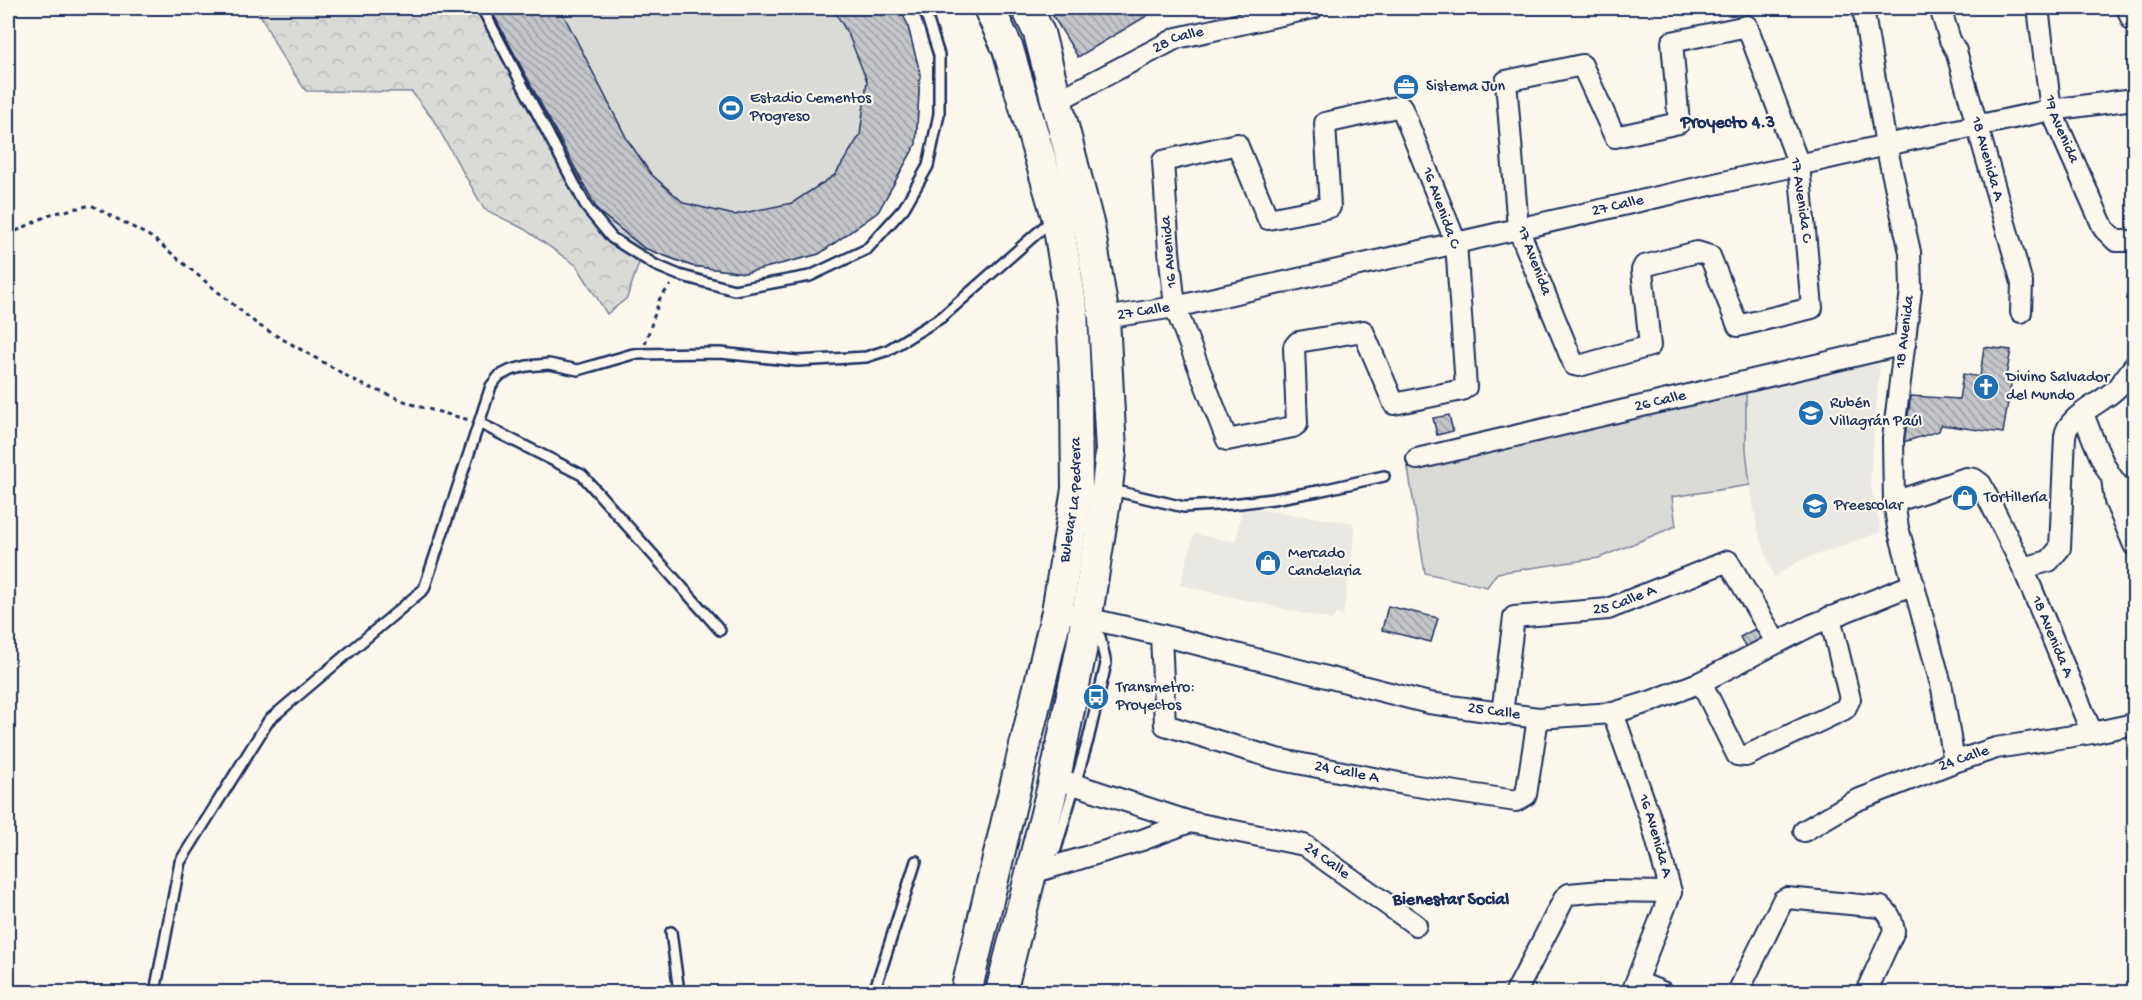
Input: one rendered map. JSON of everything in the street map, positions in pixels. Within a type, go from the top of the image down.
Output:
[{"type":"main road","name":"Bulevar La Pedrera","points":[[966,993],[1057,612],[1077,489],[1072,310],[1057,216],[1008,49],[989,8]]},
{"type":"main road","name":"Bulevar La Pedrera","points":[[1001,993],[1032,873],[1066,781],[1111,451],[1104,318],[1089,227],[1039,33],[1027,8]]},
{"type":"street","name":"28 Calle","points":[[1057,101],[1177,38],[1313,8]]},
{"type":"street","name":"18 Avenida","points":[[1863,8],[1886,145],[1910,252],[1911,290],[1893,439],[1894,501],[1898,528],[1942,688],[1954,762]]},
{"type":"street","name":"18 Avenida A","points":[[1940,8],[1956,51],[2022,283],[2021,312]]},
{"type":"street","name":"19 Avenida","points":[[2038,8],[2051,110],[2104,229],[2125,241]]},
{"type":"street","name":"17 Avenida C","points":[[1615,137],[1679,123],[1672,42],[1747,26],[1799,165],[1812,306],[1810,309],[1738,326],[1710,256],[1697,252],[1647,264],[1642,270],[1650,346]]},
{"type":"street","name":"17 Avenida","points":[[1615,137],[1582,65],[1506,81],[1518,228],[1574,364],[1578,366],[1650,346]]},
{"type":"street","name":"27 Calle","points":[[1104,318],[1175,307],[1978,125],[2051,110],[2134,99]]},
{"type":"street","name":"16 Avenida C","points":[[1268,219],[1330,207],[1325,123],[1401,106],[1456,243],[1466,387],[1462,390],[1394,404],[1363,330],[1295,344],[1297,424]]},
{"type":"street","name":"16 Avenida","points":[[1268,219],[1236,144],[1163,161],[1175,307],[1226,438],[1229,441],[1293,427],[1297,424]]},
{"type":"street","name":"26 Calle","points":[[1417,459],[1905,344]]},
{"type":"street","points":[[2023,568],[2049,561],[2060,548],[2066,431],[2070,422],[2116,389],[2134,366]]},
{"type":"street","points":[[2083,414],[2112,478],[2120,489],[2134,496]]},
{"type":"street","points":[[2112,478],[2115,501],[2134,545]]},
{"type":"street","name":"18 Avenida A","points":[[1894,501],[1962,479],[1974,479],[1984,488],[2023,568],[2092,733]]},
{"type":"street","name":"25 Calle A","points":[[1502,714],[1514,616],[1608,609],[1728,561],[1776,642]]},
{"type":"street","name":"25 Calle","points":[[1057,612],[1161,634],[1429,703],[1538,718],[1613,713],[1652,701],[1701,682],[1830,616],[1914,584]]},
{"type":"street","points":[[1701,682],[1737,755],[1741,756],[1746,756],[1845,709],[1850,699],[1830,616]]},
{"type":"street","name":"24 Calle A","points":[[1161,634],[1164,723],[1167,726],[1277,759],[1404,784],[1516,801],[1526,795],[1538,718]]},
{"type":"street","name":"16 Avenida A","points":[[1613,713],[1651,820],[1671,891],[1634,987]]},
{"type":"street","name":"24 Calle","points":[[1804,831],[1855,801],[1996,748],[2134,724]]},
{"type":"street","name":"24 Calle","points":[[1066,781],[1190,822],[1304,845],[1416,926]]},
{"type":"street","points":[[1032,873],[1142,840],[1190,822]]},
{"type":"street","points":[[1516,992],[1562,900],[1569,894],[1671,891]]},
{"type":"street","points":[[1738,993],[1783,900],[1787,898],[1881,907],[1887,912],[1894,931],[1866,993]]},
{"type":"street","points":[[1634,987],[1662,993]]},
{"type":"lane","points":[[483,8],[587,208],[612,238],[655,265],[679,275],[734,290],[810,276],[867,249],[904,208],[928,166],[939,114],[939,55],[924,8]]},
{"type":"lane","points":[[155,993],[180,862],[269,720],[424,589],[491,386],[498,376],[511,370],[549,364],[578,370],[622,356],[642,354],[720,353],[798,361],[866,357],[888,350],[942,317],[1057,216]]},
{"type":"lane","points":[[479,423],[582,475],[720,630]]},
{"type":"lane","points":[[1107,488],[1184,507],[1273,499],[1384,476]]},
{"type":"lane","points":[[874,993],[916,861]]},
{"type":"lane","points":[[671,932],[679,993]]},
{"type":"path","points":[[8,235],[51,214],[91,205],[153,238],[258,325],[361,384],[417,406],[479,423]]},
{"type":"path","points":[[642,354],[660,298],[679,275]]},
{"type":"shaded area","name":"Rubén Villagrán Paúl","points":[[1881,348],[1870,482],[1881,532],[1799,561],[1774,577],[1757,528],[1750,485],[1746,450],[1746,376]]},
{"type":"shaded area","name":"Mercado Candelaria","points":[[1242,507],[1353,523],[1355,532],[1343,616],[1336,614],[1332,620],[1180,585],[1194,534],[1236,542]]},
{"type":"green space","points":[[257,8],[490,8],[598,211],[644,248],[627,298],[607,314],[577,266],[524,229],[484,209],[434,121],[412,92],[306,91],[281,55]]},
{"type":"green space","name":"Estadio Cementos Progreso","points":[[490,8],[899,8],[907,23],[920,73],[916,144],[878,212],[819,254],[745,273],[691,266],[644,248],[598,211]]},
{"type":"green space","points":[[1746,376],[1746,450],[1750,485],[1672,497],[1676,526],[1599,558],[1497,573],[1487,587],[1425,573],[1406,456]]},
{"type":"building","points":[[490,8],[560,8],[627,139],[651,174],[684,203],[734,215],[792,203],[835,175],[860,135],[867,81],[849,36],[833,8],[899,8],[907,23],[920,73],[916,144],[878,212],[819,254],[745,273],[692,266],[644,248],[598,211]]},
{"type":"building","points":[[1048,8],[1160,8],[1078,57]]},
{"type":"building","name":"Divino Salvador del Mundo","points":[[1984,347],[2011,350],[2006,376],[2012,378],[2003,433],[1941,425],[1939,431],[1904,442],[1911,396],[1959,399],[1963,374],[1980,377]]},
{"type":"building","points":[[1449,415],[1453,431],[1437,435],[1433,418]]},
{"type":"building","name":"Tortillería","points":[[1956,494],[1970,495],[1975,502],[1964,507]]},
{"type":"building","points":[[1388,606],[1438,618],[1431,642],[1382,630]]},
{"type":"building","points":[[1762,625],[1770,639],[1749,653],[1740,637]]},
{"type":"place","name":"Sistema Jun","points":[[1406,87]]},
{"type":"place","name":"Estadio Cementos Progreso","points":[[731,108]]},
{"type":"place","name":"Divino Salvador del Mundo","points":[[1986,387]]},
{"type":"place","name":"Rubén Villagrán Paúl","points":[[1811,413]]},
{"type":"place","name":"Tortillería","points":[[1965,498]]},
{"type":"place","name":"Preescolar","points":[[1815,506]]},
{"type":"place","name":"Mercado Candelaria","points":[[1268,563]]},
{"type":"place","name":"Transmetro: Proyectos","points":[[1096,697]]},
{"type":"district","name":"Proyecto 4.3","points":[[1728,123]]},
{"type":"district","name":"Bienestar Social","points":[[1451,900]]}]
